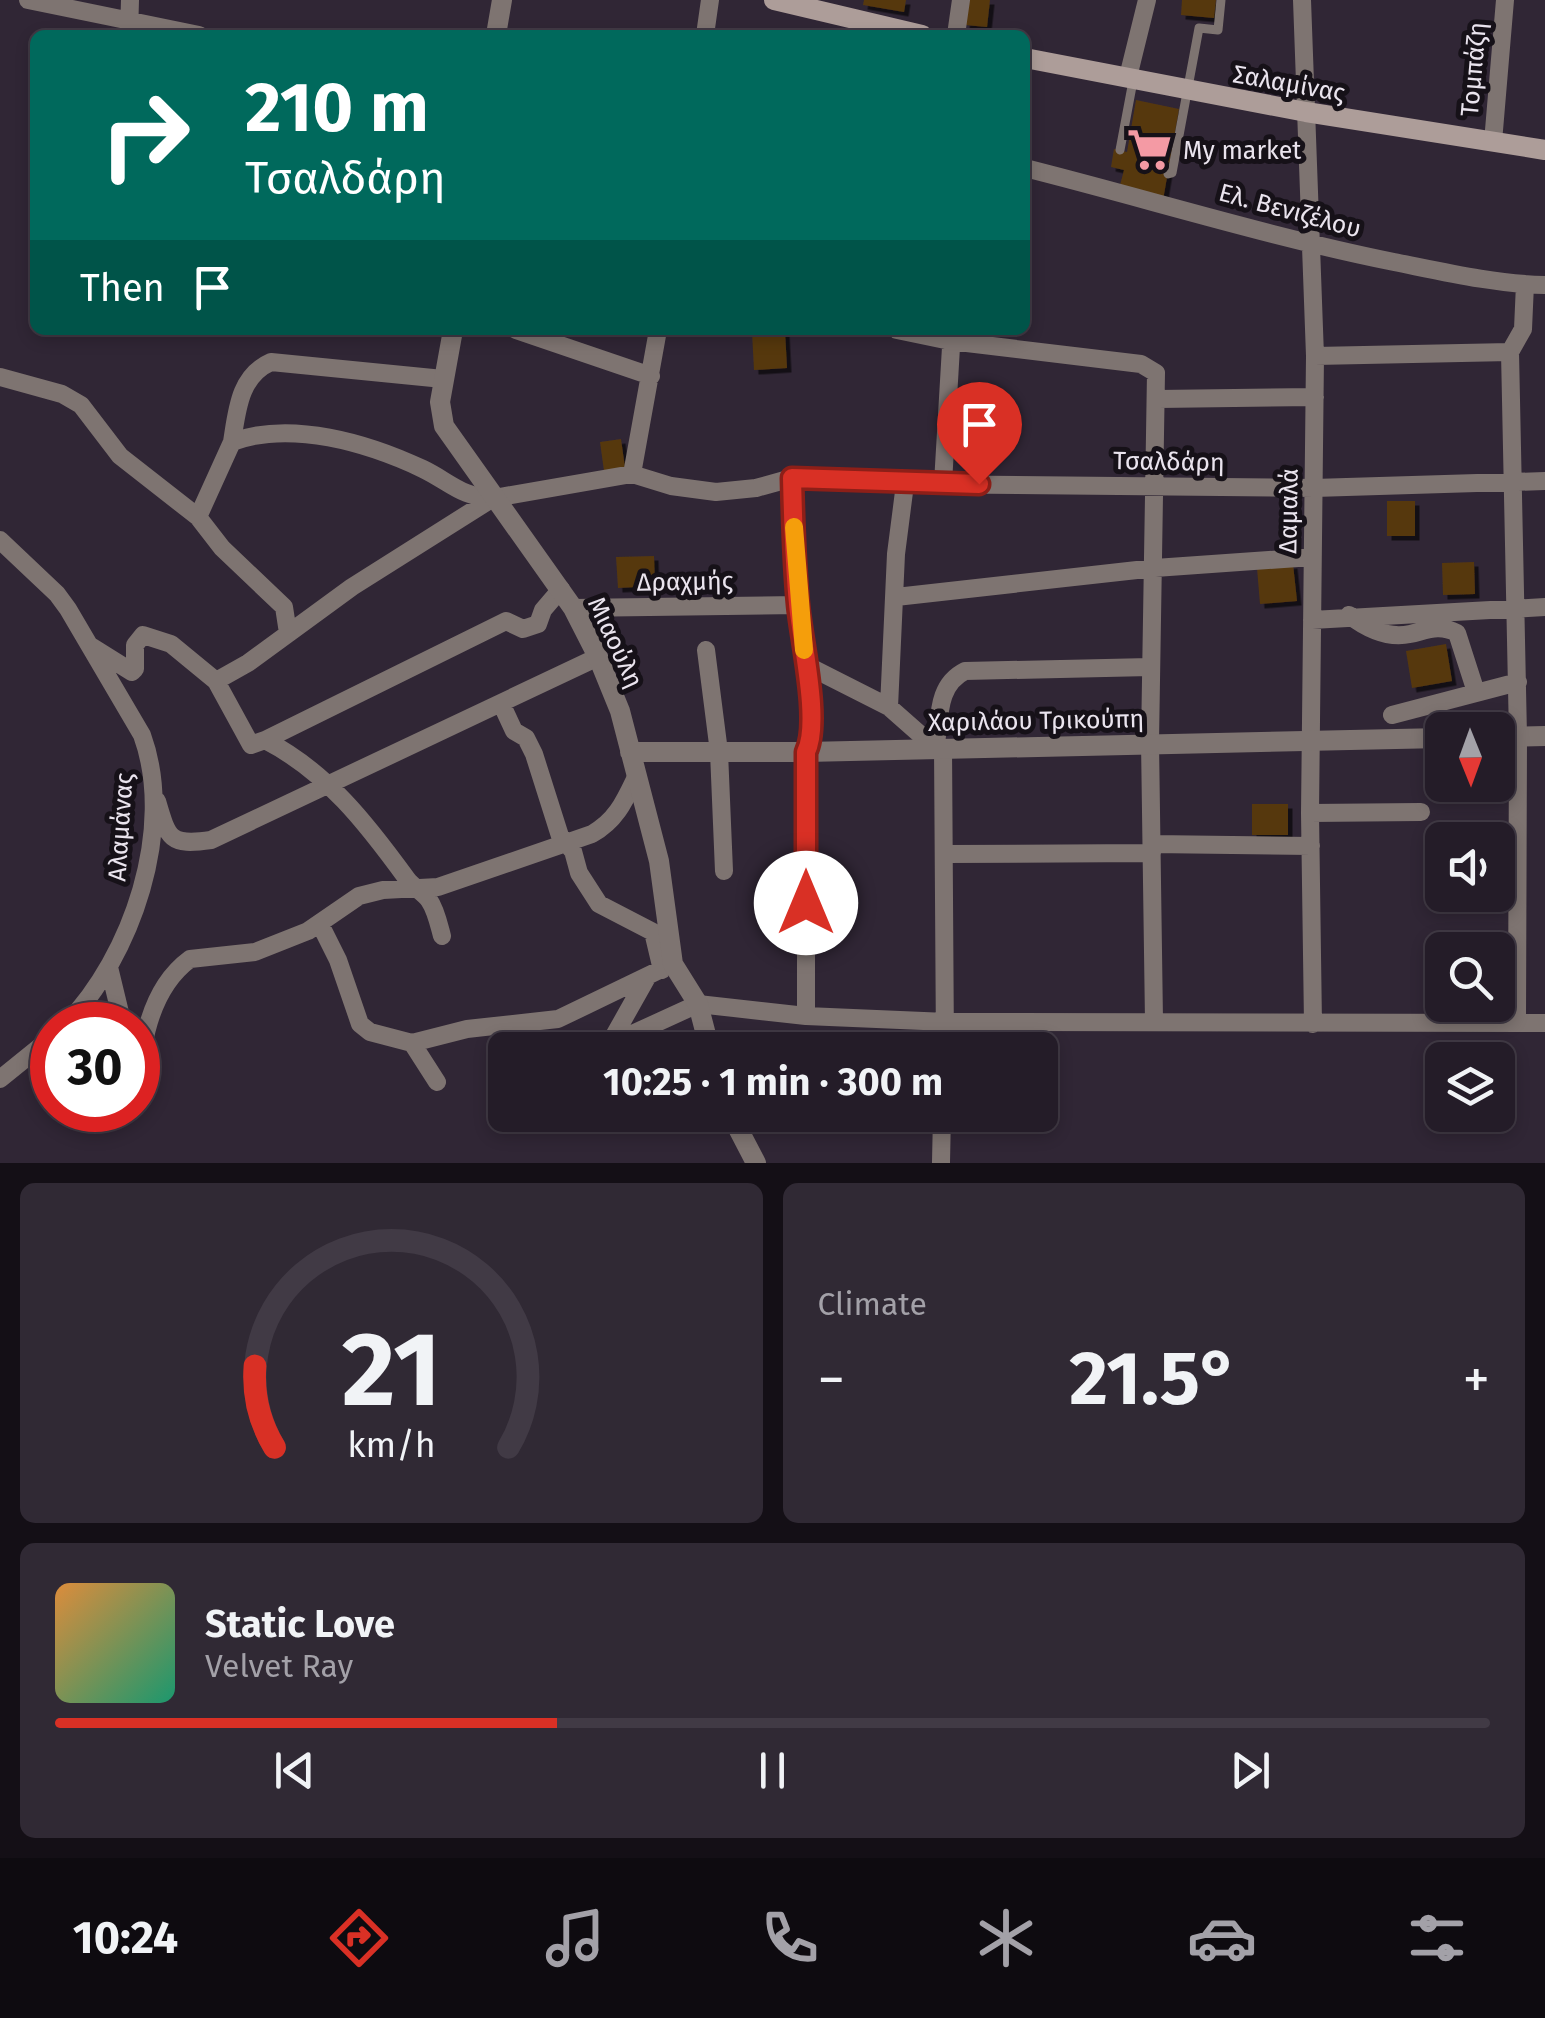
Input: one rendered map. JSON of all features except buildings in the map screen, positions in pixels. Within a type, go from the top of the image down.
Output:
[{"type":"main road","points":[[774,0],[804,3],[904,30]]},
{"type":"main road","name":"Σαλαμίνας","points":[[1030,59],[1306,112],[1545,150]]},
{"type":"street","points":[[28,0],[178,30]]},
{"type":"street","points":[[497,30],[502,0]]},
{"type":"street","points":[[706,30],[710,0]]},
{"type":"street","points":[[957,30],[961,0]]},
{"type":"street","points":[[1130,78],[1146,0]]},
{"type":"street","name":"Δαμαλά","points":[[1302,0],[1315,356],[1310,813],[1313,1024]]},
{"type":"street","name":"Τομπάζη","points":[[1492,142],[1505,0]]},
{"type":"street","name":"Ελ. Βενιζέλου","points":[[1030,169],[1310,245],[1545,286]]},
{"type":"street","points":[[1512,712],[1518,682],[1510,352],[1523,329],[1525,284]]},
{"type":"street","name":"Μιαούλη","points":[[452,335],[440,415],[574,608],[598,657],[620,712],[663,881],[660,971],[698,1004],[705,1032]]},
{"type":"street","points":[[531,335],[651,376]]},
{"type":"street","points":[[232,442],[256,432],[294,433],[353,445],[400,459],[439,477],[465,495],[494,498],[632,474],[657,335]]},
{"type":"street","points":[[944,483],[951,336],[1142,364],[1156,373],[1150,667],[1154,1022]]},
{"type":"street","points":[[1315,356],[1510,352]]},
{"type":"street","points":[[198,517],[232,442],[244,386],[258,367],[270,362],[443,379]]},
{"type":"street","points":[[0,377],[62,394],[81,405],[120,456],[198,517],[222,548],[284,607],[288,634]]},
{"type":"street","points":[[1158,399],[1315,397]]},
{"type":"street","name":"Τσαλδάρη","points":[[632,474],[672,486],[716,492],[756,488],[792,478],[905,484],[1314,488],[1545,480]]},
{"type":"street","points":[[792,478],[798,605],[812,740],[806,752],[806,1016]]},
{"type":"street","points":[[889,707],[896,554],[905,484]]},
{"type":"street","points":[[216,681],[248,663],[352,587],[494,498]]},
{"type":"street","name":"Αλαμάνας","points":[[0,540],[57,594],[142,736],[150,758],[153,784],[149,841],[140,896],[124,940],[82,1002]]},
{"type":"street","points":[[896,596],[1155,568],[1312,557]]},
{"type":"street","points":[[91,647],[132,672],[136,669],[135,644],[143,636],[170,644],[216,681],[250,745],[506,620],[523,629],[538,624],[543,610],[561,589]]},
{"type":"street","name":"Δραχμής","points":[[574,608],[798,605]]},
{"type":"street","points":[[1312,620],[1545,607]]},
{"type":"street","points":[[1348,615],[1382,633],[1407,635],[1433,628],[1457,633],[1476,692]]},
{"type":"street","points":[[706,650],[719,752],[724,872]]},
{"type":"street","points":[[804,653],[810,667],[889,707],[923,737],[940,745]]},
{"type":"street","points":[[153,784],[169,837],[176,842],[194,843],[220,836],[598,657]]},
{"type":"street","points":[[947,1032],[940,745],[946,688],[951,678],[965,671],[1150,667]]},
{"type":"street","points":[[1392,715],[1518,682]]},
{"type":"street","points":[[501,703],[514,731],[526,738],[534,754],[560,836],[599,904],[653,932],[660,971],[618,1032]]},
{"type":"street","points":[[1515,736],[1545,736]]},
{"type":"street","name":"Χαριλάου Τρικούπη","points":[[630,752],[806,752],[940,745],[1425,738]]},
{"type":"street","points":[[265,740],[350,803],[413,887],[429,899],[442,936]]},
{"type":"street","points":[[156,1002],[160,991],[190,958],[255,952],[320,924],[359,896],[438,887],[609,824],[637,775]]},
{"type":"street","points":[[1510,802],[1517,1022]]},
{"type":"street","points":[[1310,813],[1421,812]]},
{"type":"street","points":[[945,854],[1310,846]]},
{"type":"street","points":[[320,924],[338,960],[360,1024],[370,1032],[412,1042],[467,1029],[558,1020],[660,971]]},
{"type":"street","points":[[109,967],[117,1002]]},
{"type":"street","points":[[636,1032],[698,1004],[806,1016],[947,1022],[1545,1023]]},
{"type":"street","points":[[412,1042],[437,1082]]},
{"type":"street","points":[[0,1079],[30,1055]]},
{"type":"street","points":[[740,1132],[756,1163]]},
{"type":"street","points":[[941,1162],[942,1132]]},
{"type":"lane","points":[[1168,174],[1172,173],[1199,28],[1218,30],[1221,0]]},
{"type":"lane","points":[[1120,150],[1130,78]]},
{"type":"slow traffic","points":[[794,527],[804,650]]},
{"type":"place","name":"My market","points":[[1150,150]]},
{"type":"route","points":[[806,903],[806,752],[812,740],[812,720],[798,605],[792,478],[979,484]]}]
